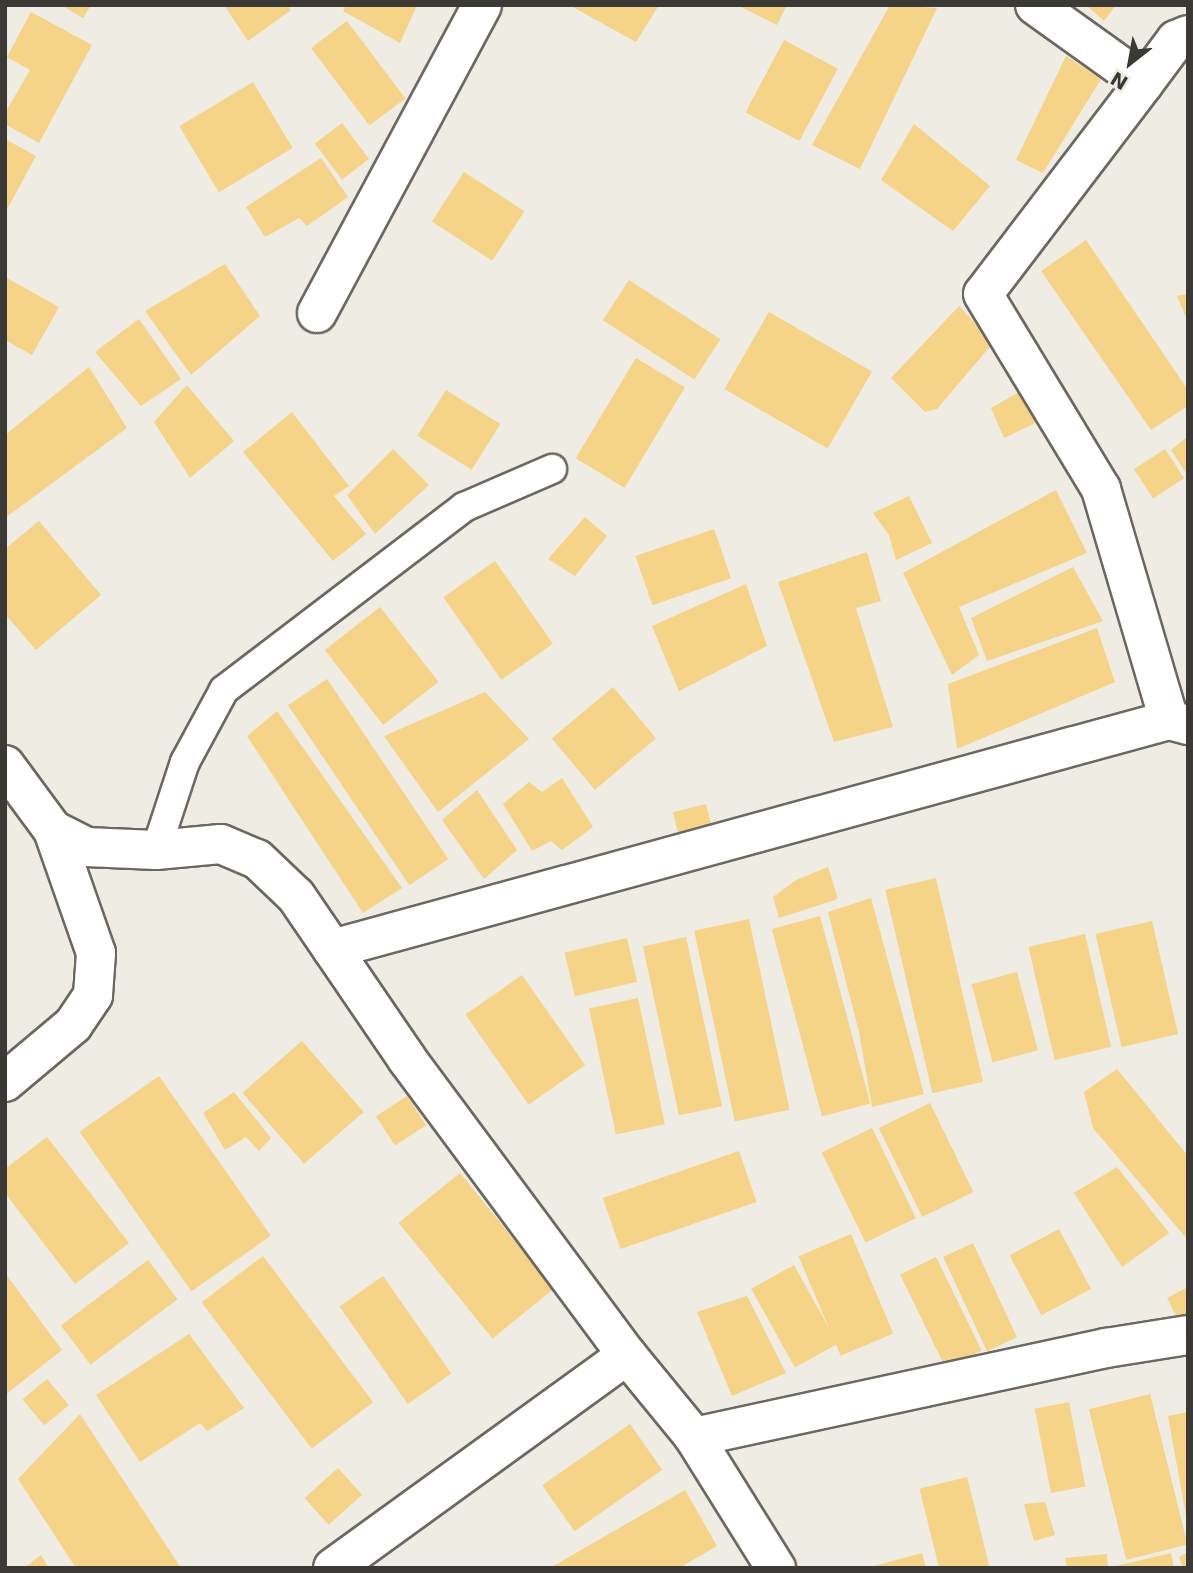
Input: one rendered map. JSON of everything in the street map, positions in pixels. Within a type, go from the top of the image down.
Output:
[{"type":"street","points":[[317,313],[482,5]]},
{"type":"street","points":[[1035,5],[1144,83]]},
{"type":"street","points":[[332,949],[1178,722],[1101,489],[983,294],[1176,40],[1188,35]]},
{"type":"street","points":[[5,765],[52,830],[96,953],[93,995],[73,1025],[5,1082]]},
{"type":"street","points":[[52,830],[86,847],[156,850],[221,844],[257,859],[296,896],[407,1059],[627,1355],[694,1437],[776,1568]]},
{"type":"street","points":[[694,1437],[1105,1348],[1188,1335]]},
{"type":"street","points":[[332,1568],[627,1355]]},
{"type":"lane","points":[[156,850],[185,762],[224,690],[464,507],[552,469]]},
{"type":"building","points":[[61,5],[91,5],[83,18]]},
{"type":"building","points":[[224,5],[287,5],[291,10],[248,41]]},
{"type":"building","points":[[346,5],[417,5],[400,43],[343,11]]},
{"type":"building","points":[[569,5],[659,5],[636,42]]},
{"type":"building","points":[[737,5],[787,5],[777,25]]},
{"type":"building","points":[[890,5],[937,8],[860,169],[812,145]]},
{"type":"building","points":[[1086,5],[1116,5],[1104,21]]},
{"type":"building","points":[[31,12],[92,45],[39,143],[5,124],[5,113],[30,70],[7,57]]},
{"type":"building","points":[[347,21],[405,98],[369,126],[311,48]]},
{"type":"building","points":[[784,40],[838,69],[799,141],[746,112]]},
{"type":"building","points":[[1066,56],[1101,79],[1043,173],[1016,160]]},
{"type":"building","points":[[253,82],[293,148],[219,192],[179,126]]},
{"type":"building","points":[[342,123],[369,159],[342,179],[315,143]]},
{"type":"building","points":[[914,124],[990,186],[953,231],[881,180]]},
{"type":"building","points":[[5,139],[36,156],[5,213]]},
{"type":"building","points":[[321,158],[348,197],[307,226],[299,218],[265,237],[246,207]]},
{"type":"building","points":[[464,172],[524,211],[492,261],[432,221]]},
{"type":"building","points":[[1086,240],[1188,390],[1188,406],[1151,430],[1041,271]]},
{"type":"building","points":[[225,264],[260,316],[191,375],[145,311]]},
{"type":"building","points":[[5,277],[59,307],[32,355],[5,340]]},
{"type":"building","points":[[629,280],[720,339],[694,380],[603,320]]},
{"type":"building","points":[[1188,294],[1188,322],[1177,296]]},
{"type":"building","points":[[959,306],[993,343],[937,409],[925,412],[891,378]]},
{"type":"building","points":[[769,312],[872,372],[828,449],[724,389]]},
{"type":"building","points":[[139,319],[181,379],[141,406],[95,352]]},
{"type":"building","points":[[636,358],[685,387],[625,488],[576,458]]},
{"type":"building","points":[[89,367],[127,428],[5,518],[5,435]]},
{"type":"building","points":[[187,385],[234,441],[190,478],[154,422]]},
{"type":"building","points":[[446,390],[500,424],[472,470],[417,436]]},
{"type":"building","points":[[1021,391],[1040,421],[1004,438],[991,408]]},
{"type":"building","points":[[292,412],[349,486],[334,496],[366,534],[333,561],[243,452]]},
{"type":"building","points":[[1188,436],[1188,476],[1171,450]]},
{"type":"building","points":[[393,449],[429,485],[375,534],[347,495]]},
{"type":"building","points":[[1165,449],[1184,478],[1153,499],[1134,469]]},
{"type":"building","points":[[1056,490],[1087,553],[959,607],[979,655],[952,675],[903,573]]},
{"type":"building","points":[[909,496],[932,543],[896,560],[889,535],[873,513]]},
{"type":"building","points":[[585,517],[607,536],[575,576],[548,559]]},
{"type":"building","points":[[39,521],[101,595],[36,650],[5,614],[5,549]]},
{"type":"building","points":[[714,529],[731,578],[652,605],[636,556]]},
{"type":"building","points":[[867,552],[881,601],[856,608],[893,727],[834,742],[778,582]]},
{"type":"building","points":[[495,561],[553,644],[501,680],[443,597]]},
{"type":"building","points":[[1073,567],[1103,621],[987,661],[971,618]]},
{"type":"building","points":[[746,584],[767,646],[679,691],[652,626]]},
{"type":"building","points":[[380,607],[438,682],[383,725],[325,650]]},
{"type":"building","points":[[1097,628],[1115,682],[957,749],[948,684]]},
{"type":"building","points":[[327,679],[448,859],[409,885],[288,705]]},
{"type":"building","points":[[613,687],[656,738],[595,790],[552,738]]},
{"type":"building","points":[[485,692],[529,739],[438,812],[384,736]]},
{"type":"building","points":[[277,711],[402,888],[363,913],[247,736]]},
{"type":"building","points":[[562,778],[593,827],[562,850],[551,841],[532,851],[503,804],[529,782],[542,792]]},
{"type":"building","points":[[477,790],[517,850],[484,879],[442,820]]},
{"type":"building","points":[[706,804],[714,836],[681,844],[673,812]]},
{"type":"building","points":[[828,867],[838,899],[779,918],[773,897],[796,880]]},
{"type":"building","points":[[936,878],[983,1082],[932,1093],[885,890]]},
{"type":"building","points":[[871,898],[924,1094],[872,1107],[859,1032],[828,912]]},
{"type":"building","points":[[820,916],[870,1103],[822,1116],[772,929]]},
{"type":"building","points":[[749,919],[790,1110],[735,1121],[694,931]]},
{"type":"building","points":[[1152,921],[1178,1034],[1122,1047],[1095,934]]},
{"type":"building","points":[[1085,934],[1111,1047],[1055,1060],[1028,947]]},
{"type":"building","points":[[686,937],[722,1106],[679,1115],[643,946]]},
{"type":"building","points":[[627,938],[637,982],[575,996],[565,952]]},
{"type":"building","points":[[1017,972],[1038,1050],[993,1062],[972,984]]},
{"type":"building","points":[[522,975],[585,1065],[529,1105],[465,1015]]},
{"type":"building","points":[[638,998],[665,1124],[616,1135],[589,1008]]},
{"type":"building","points":[[302,1041],[364,1112],[304,1164],[242,1093]]},
{"type":"building","points":[[1117,1069],[1188,1156],[1188,1240],[1093,1128],[1084,1092]]},
{"type":"building","points":[[159,1076],[271,1236],[191,1291],[80,1132]]},
{"type":"building","points":[[234,1092],[271,1138],[259,1151],[246,1137],[225,1150],[203,1113]]},
{"type":"building","points":[[407,1096],[426,1125],[395,1146],[376,1116]]},
{"type":"building","points":[[930,1103],[973,1192],[922,1217],[879,1128]]},
{"type":"building","points":[[872,1128],[916,1218],[866,1242],[822,1153]]},
{"type":"building","points":[[47,1137],[129,1243],[75,1284],[5,1193],[5,1169]]},
{"type":"building","points":[[739,1151],[757,1202],[620,1249],[603,1198]]},
{"type":"building","points":[[1117,1167],[1169,1233],[1122,1267],[1074,1193]]},
{"type":"building","points":[[460,1173],[554,1289],[492,1339],[399,1223]]},
{"type":"building","points":[[1059,1229],[1091,1289],[1041,1315],[1010,1255]]},
{"type":"building","points":[[851,1234],[893,1333],[841,1356],[799,1256]]},
{"type":"building","points":[[973,1243],[1017,1337],[987,1351],[943,1257]]},
{"type":"building","points":[[263,1256],[373,1402],[312,1448],[202,1302]]},
{"type":"building","points":[[936,1257],[982,1350],[946,1368],[900,1275]]},
{"type":"building","points":[[148,1260],[177,1299],[90,1365],[61,1326]]},
{"type":"building","points":[[794,1265],[838,1344],[795,1367],[751,1289]]},
{"type":"building","points":[[5,1273],[62,1350],[5,1395]]},
{"type":"building","points":[[383,1276],[451,1373],[408,1404],[340,1306]]},
{"type":"building","points":[[1188,1287],[1188,1321],[1181,1325],[1167,1298]]},
{"type":"building","points":[[747,1296],[786,1373],[732,1396],[697,1312]]},
{"type":"building","points":[[189,1334],[244,1408],[207,1431],[200,1423],[140,1462],[96,1395]]},
{"type":"building","points":[[47,1379],[69,1405],[44,1426],[22,1400]]},
{"type":"building","points":[[1150,1394],[1187,1544],[1126,1560],[1089,1409]]},
{"type":"building","points":[[1069,1402],[1085,1486],[1051,1493],[1035,1409]]},
{"type":"building","points":[[1188,1412],[1188,1516],[1186,1516],[1168,1416]]},
{"type":"building","points":[[80,1414],[181,1568],[76,1568],[18,1479]]},
{"type":"building","points":[[630,1424],[662,1470],[574,1531],[542,1485]]},
{"type":"building","points":[[338,1468],[362,1495],[329,1525],[305,1498]]},
{"type":"building","points":[[967,1477],[990,1568],[939,1568],[919,1489]]},
{"type":"building","points":[[685,1490],[717,1546],[679,1568],[550,1568]]},
{"type":"building","points":[[1045,1502],[1055,1535],[1034,1541],[1024,1504]]},
{"type":"building","points":[[1188,1552],[1188,1568],[1183,1568],[1179,1557]]},
{"type":"building","points":[[922,1553],[926,1568],[870,1568],[870,1567]]},
{"type":"building","points":[[1171,1553],[1174,1568],[1112,1568],[1112,1567]]},
{"type":"building","points":[[1107,1554],[1108,1568],[1067,1568],[1065,1558]]},
{"type":"building","points":[[41,1555],[49,1568],[24,1568]]}]
